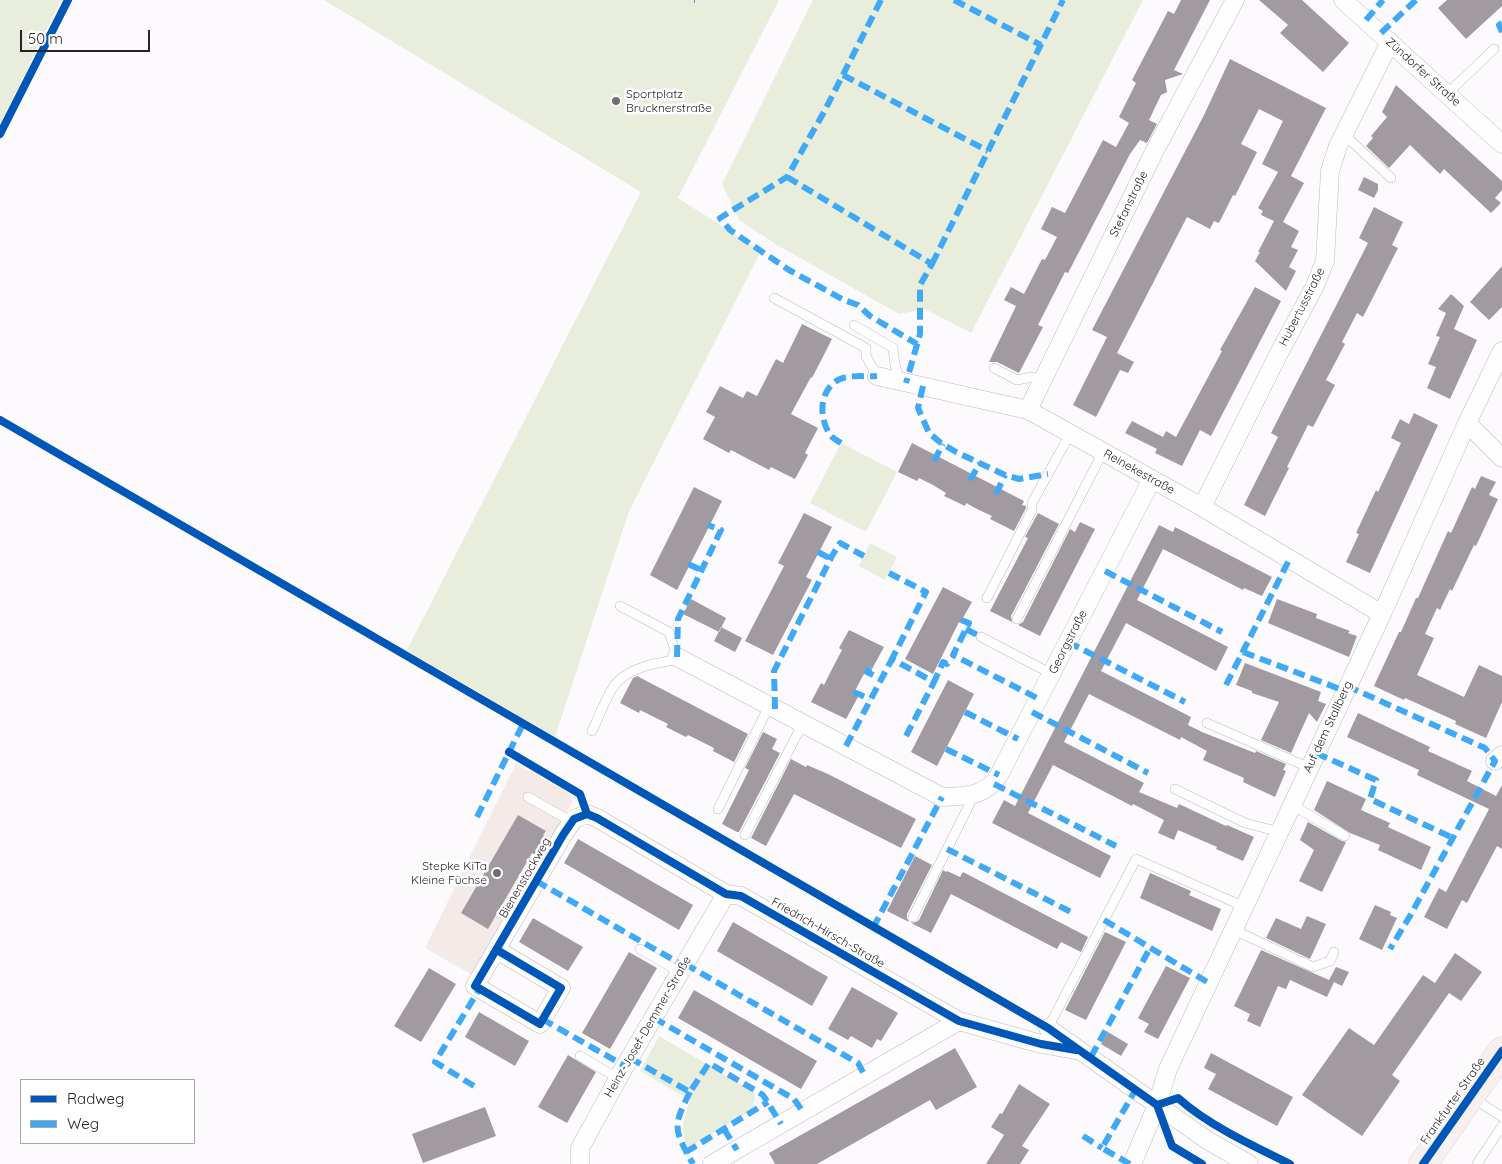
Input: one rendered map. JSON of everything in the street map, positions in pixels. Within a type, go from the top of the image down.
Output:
[{"type":"main road","name":"Frankfurter Straße","points":[[1423,1164],[1502,1051]]},
{"type":"street","name":"Stefanstraße","points":[[1028,410],[1154,152],[1235,0]]},
{"type":"street","name":"Zündorfer Straße","points":[[1343,0],[1502,144]]},
{"type":"street","name":"Hubertusstraße","points":[[1202,506],[1315,286],[1325,261],[1330,171],[1338,146],[1390,42]]},
{"type":"street","name":"Auf dem Stallberg","points":[[1132,1164],[1157,1104],[1168,1069],[1382,614],[1466,423],[1502,351]]},
{"type":"street","name":"Reinekestraße","points":[[877,376],[1028,410],[1202,506],[1382,614]]},
{"type":"street","points":[[1466,423],[1502,458]]},
{"type":"street","name":"Georgstraße","points":[[679,658],[942,797],[974,795],[994,784],[1152,479]]},
{"type":"street","name":"Friedrich-Hirsch-Straße","points":[[573,820],[587,814],[597,818],[726,894],[741,896],[959,1022],[1041,1044],[1081,1051]]},
{"type":"street","name":"Bienenstockweg","points":[[497,950],[561,988],[540,1024],[475,986],[562,835],[573,820]]},
{"type":"street","name":"Heinz-Josef-Demmer-Straße","points":[[580,1164],[580,1148],[618,1078],[726,894]]},
{"type":"street","points":[[712,1164],[959,1022]]},
{"type":"street","name":"Friedrich-Hirsch-Straße","points":[[1048,1028],[1207,1140],[1249,1164]]},
{"type":"lane","points":[[1447,94],[1494,50]]},
{"type":"lane","points":[[1343,137],[1350,141],[1391,178]]},
{"type":"lane","points":[[774,298],[866,348],[866,356],[877,376]]},
{"type":"lane","points":[[854,325],[893,348],[900,381]]},
{"type":"lane","points":[[994,368],[1017,380],[1032,377],[1042,381]]},
{"type":"lane","points":[[987,598],[1032,510],[1032,503],[1070,434]]},
{"type":"lane","points":[[1016,619],[1103,452]]},
{"type":"lane","points":[[592,731],[614,685],[628,674],[653,663],[679,658],[669,632],[620,606]]},
{"type":"lane","points":[[981,637],[1052,674]]},
{"type":"lane","points":[[718,808],[769,706]]},
{"type":"lane","points":[[1207,723],[1310,768]]},
{"type":"lane","points":[[745,835],[803,724]]},
{"type":"lane","points":[[1175,789],[1245,823],[1280,832]]},
{"type":"lane","points":[[913,917],[974,795]]},
{"type":"lane","points":[[528,797],[573,820]]},
{"type":"lane","points":[[1292,805],[1345,836]]},
{"type":"lane","points":[[1048,1028],[1136,859],[1245,907]]},
{"type":"lane","points":[[1234,930],[1313,966],[1330,961],[1334,952]]},
{"type":"lane","points":[[640,949],[680,972]]},
{"type":"lane","points":[[580,1056],[618,1078]]},
{"type":"lane","points":[[1470,1096],[1502,1118]]},
{"type":"lane","points":[[1477,1164],[1502,1126]]},
{"type":"shaded area","name":"Stepke KiTa Kleine Füchse","points":[[516,763],[575,797],[472,975],[425,948]]},
{"type":"green space","points":[[0,0],[61,0],[0,124]]},
{"type":"green space","points":[[324,0],[779,0],[678,198],[761,251],[629,511],[555,737],[407,650],[641,192]]},
{"type":"green space","points":[[813,0],[1143,0],[971,333],[925,309],[899,314],[777,245],[739,220],[722,184]]},
{"type":"green space","points":[[841,443],[897,472],[866,532],[810,503]]},
{"type":"green space","points":[[870,543],[897,557],[885,580],[859,566]]},
{"type":"green space","points":[[659,1036],[755,1093],[753,1109],[688,1148],[683,1129],[690,1100],[640,1071]]},
{"type":"building","points":[[1181,0],[1210,0],[1174,70],[1183,74],[1165,80],[1167,92],[1161,95],[1149,120],[1157,124],[1147,143],[1140,140],[1130,154],[1068,273],[1065,272],[1038,325],[1043,327],[1019,373],[997,362],[989,362],[1016,306],[1004,300],[1011,287],[1024,294],[1042,259],[1045,260],[1057,237],[1041,229],[1052,207],[1065,213],[1103,140],[1116,147],[1129,123],[1119,117],[1136,83],[1132,80],[1168,11],[1174,14]]},
{"type":"building","points":[[1259,0],[1302,0],[1349,43],[1323,72],[1280,33],[1288,25]]},
{"type":"building","points":[[1447,0],[1502,0],[1502,6],[1466,39],[1438,8]]},
{"type":"building","points":[[1230,59],[1326,108],[1291,176],[1304,183],[1283,222],[1299,231],[1291,247],[1298,250],[1289,267],[1296,271],[1286,291],[1255,261],[1274,221],[1261,215],[1263,211],[1258,208],[1278,172],[1262,164],[1283,121],[1259,109],[1241,144],[1257,152],[1235,196],[1233,195],[1219,223],[1214,221],[1210,229],[1187,217],[1117,353],[1134,362],[1128,373],[1120,370],[1096,417],[1073,405],[1107,337],[1092,330],[1204,115]]},
{"type":"building","points":[[1396,85],[1502,181],[1502,190],[1495,198],[1501,203],[1491,213],[1444,169],[1440,174],[1410,145],[1389,168],[1366,146],[1373,138],[1371,136],[1387,117],[1382,112]]},
{"type":"building","points":[[1364,177],[1378,184],[1378,190],[1374,198],[1358,190]]},
{"type":"building","points":[[1374,207],[1403,222],[1392,245],[1398,248],[1363,317],[1357,313],[1342,342],[1345,344],[1326,380],[1335,385],[1313,427],[1308,425],[1265,516],[1244,505],[1278,437],[1271,433],[1368,243],[1359,238]]},
{"type":"building","points":[[1502,266],[1502,307],[1489,320],[1470,302]]},
{"type":"building","points":[[1255,287],[1281,301],[1211,436],[1200,430],[1182,466],[1155,453],[1157,449],[1125,433],[1132,421],[1163,437],[1166,431],[1176,437],[1222,351],[1220,350]]},
{"type":"building","points":[[1451,294],[1464,306],[1454,329],[1477,340],[1450,399],[1427,388],[1436,367],[1428,364],[1440,337],[1436,336],[1446,313],[1438,309]]},
{"type":"building","points":[[802,324],[832,339],[791,414],[818,428],[805,453],[808,455],[795,479],[771,467],[769,470],[731,450],[729,453],[703,439],[715,417],[706,412],[720,386],[743,398],[747,391],[757,396],[776,359],[783,363]]},
{"type":"building","points":[[1414,413],[1438,425],[1370,573],[1346,562],[1359,534],[1356,533],[1401,443],[1391,438],[1400,419],[1409,424]]},
{"type":"building","points":[[912,443],[1024,501],[1022,505],[1026,506],[1026,508],[1014,531],[990,519],[992,516],[966,503],[965,506],[944,496],[946,493],[933,485],[919,478],[917,481],[898,472]]},
{"type":"building","points":[[1481,476],[1496,482],[1489,495],[1498,499],[1452,591],[1450,589],[1440,610],[1437,608],[1425,634],[1434,638],[1417,675],[1464,697],[1479,665],[1502,676],[1502,702],[1486,738],[1455,724],[1456,721],[1374,686],[1416,598],[1418,598],[1448,531],[1451,533],[1472,487],[1475,489]]},
{"type":"building","points":[[694,487],[722,501],[677,590],[650,575]]},
{"type":"building","points":[[804,513],[832,527],[806,577],[812,580],[773,655],[745,641],[784,566],[778,563]]},
{"type":"building","points":[[1038,513],[1059,524],[1011,616],[1012,622],[990,611],[1028,538],[1025,537]]},
{"type":"building","points":[[1080,522],[1095,529],[1040,636],[1018,625],[1023,622],[1070,529],[1075,532]]},
{"type":"building","points":[[1159,525],[1173,532],[1175,527],[1272,577],[1262,596],[1244,588],[1243,590],[1163,549],[1137,600],[1228,647],[1216,671],[1126,623],[1101,671],[1191,717],[1188,725],[1286,764],[1283,770],[1286,771],[1275,797],[1243,782],[1244,778],[1203,760],[1207,751],[1181,737],[1180,740],[1089,694],[1064,742],[1144,783],[1139,792],[1177,808],[1179,804],[1254,837],[1243,861],[1178,830],[1174,840],[1158,833],[1164,820],[1133,804],[1132,806],[1053,765],[1028,813],[1111,856],[1100,878],[992,823],[1004,800],[1015,806]]},
{"type":"building","points":[[943,587],[972,602],[959,622],[933,674],[905,659]]},
{"type":"building","points":[[691,599],[726,618],[719,632],[683,614]]},
{"type":"building","points":[[1277,599],[1317,614],[1316,618],[1350,631],[1348,633],[1357,636],[1349,657],[1268,623]]},
{"type":"building","points":[[721,627],[742,638],[735,652],[714,641]]},
{"type":"building","points":[[849,630],[884,647],[872,669],[868,667],[860,681],[853,695],[858,697],[846,719],[811,702],[821,683],[824,685],[842,650],[839,648]]},
{"type":"building","points":[[1245,663],[1321,692],[1318,701],[1326,704],[1317,722],[1309,713],[1291,753],[1261,740],[1279,702],[1252,693],[1252,691],[1236,685]]},
{"type":"building","points":[[637,676],[748,734],[734,762],[713,751],[714,748],[666,727],[668,724],[640,710],[639,713],[620,703],[633,678]]},
{"type":"building","points":[[948,680],[974,694],[937,766],[911,752]]},
{"type":"building","points":[[1358,713],[1430,747],[1428,751],[1472,771],[1467,781],[1496,796],[1502,785],[1502,849],[1497,846],[1467,903],[1462,900],[1447,929],[1424,917],[1439,888],[1446,892],[1489,809],[1417,775],[1419,770],[1347,737]]},
{"type":"building","points":[[763,732],[777,739],[772,749],[780,753],[739,832],[737,832],[722,824],[749,770],[745,768]]},
{"type":"building","points":[[791,759],[806,767],[807,765],[828,774],[916,819],[901,848],[794,794],[766,846],[751,838]]},
{"type":"building","points":[[1327,781],[1366,799],[1361,810],[1390,823],[1388,827],[1431,847],[1421,870],[1378,850],[1380,845],[1350,833],[1314,810]]},
{"type":"building","points":[[518,815],[546,831],[543,835],[548,838],[538,856],[532,853],[488,929],[461,913]]},
{"type":"building","points":[[1308,822],[1346,842],[1322,892],[1299,881],[1314,850],[1300,840]]},
{"type":"building","points":[[578,839],[693,905],[679,930],[564,863]]},
{"type":"building","points":[[915,856],[932,865],[907,914],[909,922],[887,911]]},
{"type":"building","points":[[943,870],[960,877],[963,872],[1088,937],[1081,952],[1061,942],[1057,949],[951,894],[931,933],[911,923],[919,920]]},
{"type":"building","points":[[1150,873],[1191,891],[1189,895],[1221,909],[1212,931],[1140,898]]},
{"type":"building","points":[[1375,905],[1391,912],[1390,915],[1397,918],[1382,950],[1359,939]]},
{"type":"building","points":[[1307,916],[1326,924],[1310,959],[1266,938],[1276,918],[1301,929]]},
{"type":"building","points":[[533,918],[583,947],[568,971],[519,942]]},
{"type":"building","points":[[733,922],[828,977],[812,1006],[717,951]]},
{"type":"building","points":[[1105,932],[1126,942],[1086,1020],[1065,1010]]},
{"type":"building","points":[[1261,950],[1329,980],[1336,967],[1349,972],[1342,986],[1334,982],[1327,997],[1290,980],[1286,989],[1278,986],[1260,1027],[1247,1021],[1250,1014],[1234,1006]]},
{"type":"building","points":[[629,952],[657,968],[610,1049],[582,1033]]},
{"type":"building","points":[[1455,953],[1482,972],[1461,1001],[1449,993],[1392,1075],[1400,1081],[1362,1136],[1302,1095],[1349,1028],[1374,1045],[1423,975],[1435,983]]},
{"type":"building","points":[[1166,966],[1190,978],[1158,1039],[1144,1032],[1149,1024],[1138,1018]]},
{"type":"building","points":[[429,968],[456,984],[421,1042],[394,1026]]},
{"type":"building","points":[[852,987],[898,1013],[881,1041],[877,1039],[872,1048],[851,1036],[848,1040],[828,1029]]},
{"type":"building","points":[[694,990],[817,1061],[801,1089],[678,1018]]},
{"type":"building","points":[[479,1012],[529,1041],[515,1066],[465,1037]]},
{"type":"building","points":[[1108,1032],[1128,1044],[1121,1056],[1101,1044]]},
{"type":"building","points":[[955,1048],[977,1087],[936,1110],[930,1100],[817,1164],[775,1164],[769,1153]]},
{"type":"building","points":[[1211,1053],[1293,1097],[1277,1126],[1208,1089],[1216,1074],[1204,1068]]},
{"type":"building","points":[[568,1055],[596,1072],[567,1123],[538,1107]]},
{"type":"building","points":[[1019,1084],[1050,1104],[1022,1146],[1029,1150],[1020,1164],[986,1164],[1004,1135],[991,1127],[1000,1113],[1002,1114]]},
{"type":"building","points":[[485,1107],[496,1136],[423,1163],[412,1134]]},
{"type":"marked path","points":[[881,0],[824,112],[787,177],[720,218],[730,230],[789,270],[844,300],[858,305],[870,316],[917,344]]},
{"type":"marked path","points":[[954,0],[1041,45]]},
{"type":"marked path","points":[[932,264],[1063,0]]},
{"type":"marked path","points":[[1366,20],[1383,0]]},
{"type":"marked path","points":[[1381,33],[1416,0]]},
{"type":"marked path","points":[[1502,23],[1499,25],[1502,32]]},
{"type":"marked path","points":[[843,75],[988,151]]},
{"type":"marked path","points":[[787,177],[932,264],[920,285],[920,334],[906,383]]},
{"type":"marked path","points":[[841,443],[831,436],[824,422],[822,406],[827,391],[831,385],[842,378],[877,376]]},
{"type":"marked path","points":[[923,386],[918,408],[929,433],[941,443],[1005,475],[1019,479],[1048,474]]},
{"type":"marked path","points":[[934,461],[943,444]]},
{"type":"marked path","points":[[970,480],[980,463]]},
{"type":"marked path","points":[[996,494],[1005,475]]},
{"type":"marked path","points":[[677,657],[678,619],[721,530],[708,525]]},
{"type":"marked path","points":[[775,709],[774,671],[832,556],[840,543],[864,556]]},
{"type":"marked path","points":[[818,552],[831,559]]},
{"type":"marked path","points":[[1226,685],[1290,558]]},
{"type":"marked path","points":[[688,564],[701,570]]},
{"type":"marked path","points":[[1105,571],[1222,632]]},
{"type":"marked path","points":[[889,573],[926,592],[892,659]]},
{"type":"marked path","points":[[961,620],[969,623],[953,655],[1039,699]]},
{"type":"marked path","points":[[966,629],[981,637]]},
{"type":"marked path","points":[[1068,642],[1185,702]]},
{"type":"marked path","points":[[1243,652],[1345,691]]},
{"type":"marked path","points":[[846,746],[892,659],[934,682],[943,662],[947,664],[951,658]]},
{"type":"marked path","points":[[870,668],[867,672],[881,679]]},
{"type":"marked path","points":[[906,736],[934,682]]},
{"type":"marked path","points":[[1347,686],[1485,748],[1495,761],[1390,949]]},
{"type":"marked path","points":[[855,696],[856,693],[870,699]]},
{"type":"marked path","points":[[965,712],[1018,739]]},
{"type":"marked path","points":[[1032,712],[1148,773]]},
{"type":"marked path","points":[[477,817],[523,724]]},
{"type":"marked path","points":[[946,749],[999,775]]},
{"type":"marked path","points":[[1316,753],[1376,780],[1370,799],[1453,838]]},
{"type":"marked path","points":[[994,784],[1116,846]]},
{"type":"marked path","points":[[873,928],[942,797]]},
{"type":"marked path","points":[[947,849],[1075,914]]},
{"type":"marked path","points":[[536,881],[684,966]]},
{"type":"marked path","points":[[1104,920],[1209,983]]},
{"type":"marked path","points":[[1091,1057],[1150,948]]},
{"type":"marked path","points":[[685,964],[858,1063],[865,1076]]},
{"type":"marked path","points":[[474,1086],[435,1062],[480,988]]},
{"type":"marked path","points":[[654,1018],[794,1099],[803,1112]]},
{"type":"marked path","points":[[542,1019],[625,1066]]},
{"type":"marked path","points":[[630,1058],[690,1092],[709,1063],[763,1095],[781,1124]]},
{"type":"marked path","points":[[1130,1164],[1102,1148],[1136,1089]]},
{"type":"marked path","points":[[690,1092],[680,1113],[678,1128],[679,1136],[693,1164]]},
{"type":"marked path","points":[[686,1152],[768,1102]]},
{"type":"marked path","points":[[724,1129],[737,1150]]},
{"type":"marked path","points":[[1083,1136],[1102,1148]]},
{"type":"cycle path","points":[[0,134],[68,0]]},
{"type":"cycle path","points":[[0,420],[1048,1028],[1157,1105]]},
{"type":"cycle path","points":[[509,752],[580,794],[587,814]]},
{"type":"cycle path","points":[[497,950],[561,988],[540,1024],[475,986],[563,835],[574,819],[587,814],[597,818],[726,894],[741,896],[959,1021],[1041,1044],[1076,1050]]},
{"type":"cycle path","points":[[1423,1164],[1502,1051]]},
{"type":"cycle path","points":[[1157,1105],[1178,1098],[1217,1126],[1290,1164]]},
{"type":"cycle path","points":[[1157,1105],[1172,1146],[1202,1164]]},
{"type":"place","name":"Sportplatz Brucknerstraße","points":[[616,101]]},
{"type":"place","name":"Stepke KiTa Kleine Füchse","points":[[497,873]]}]
